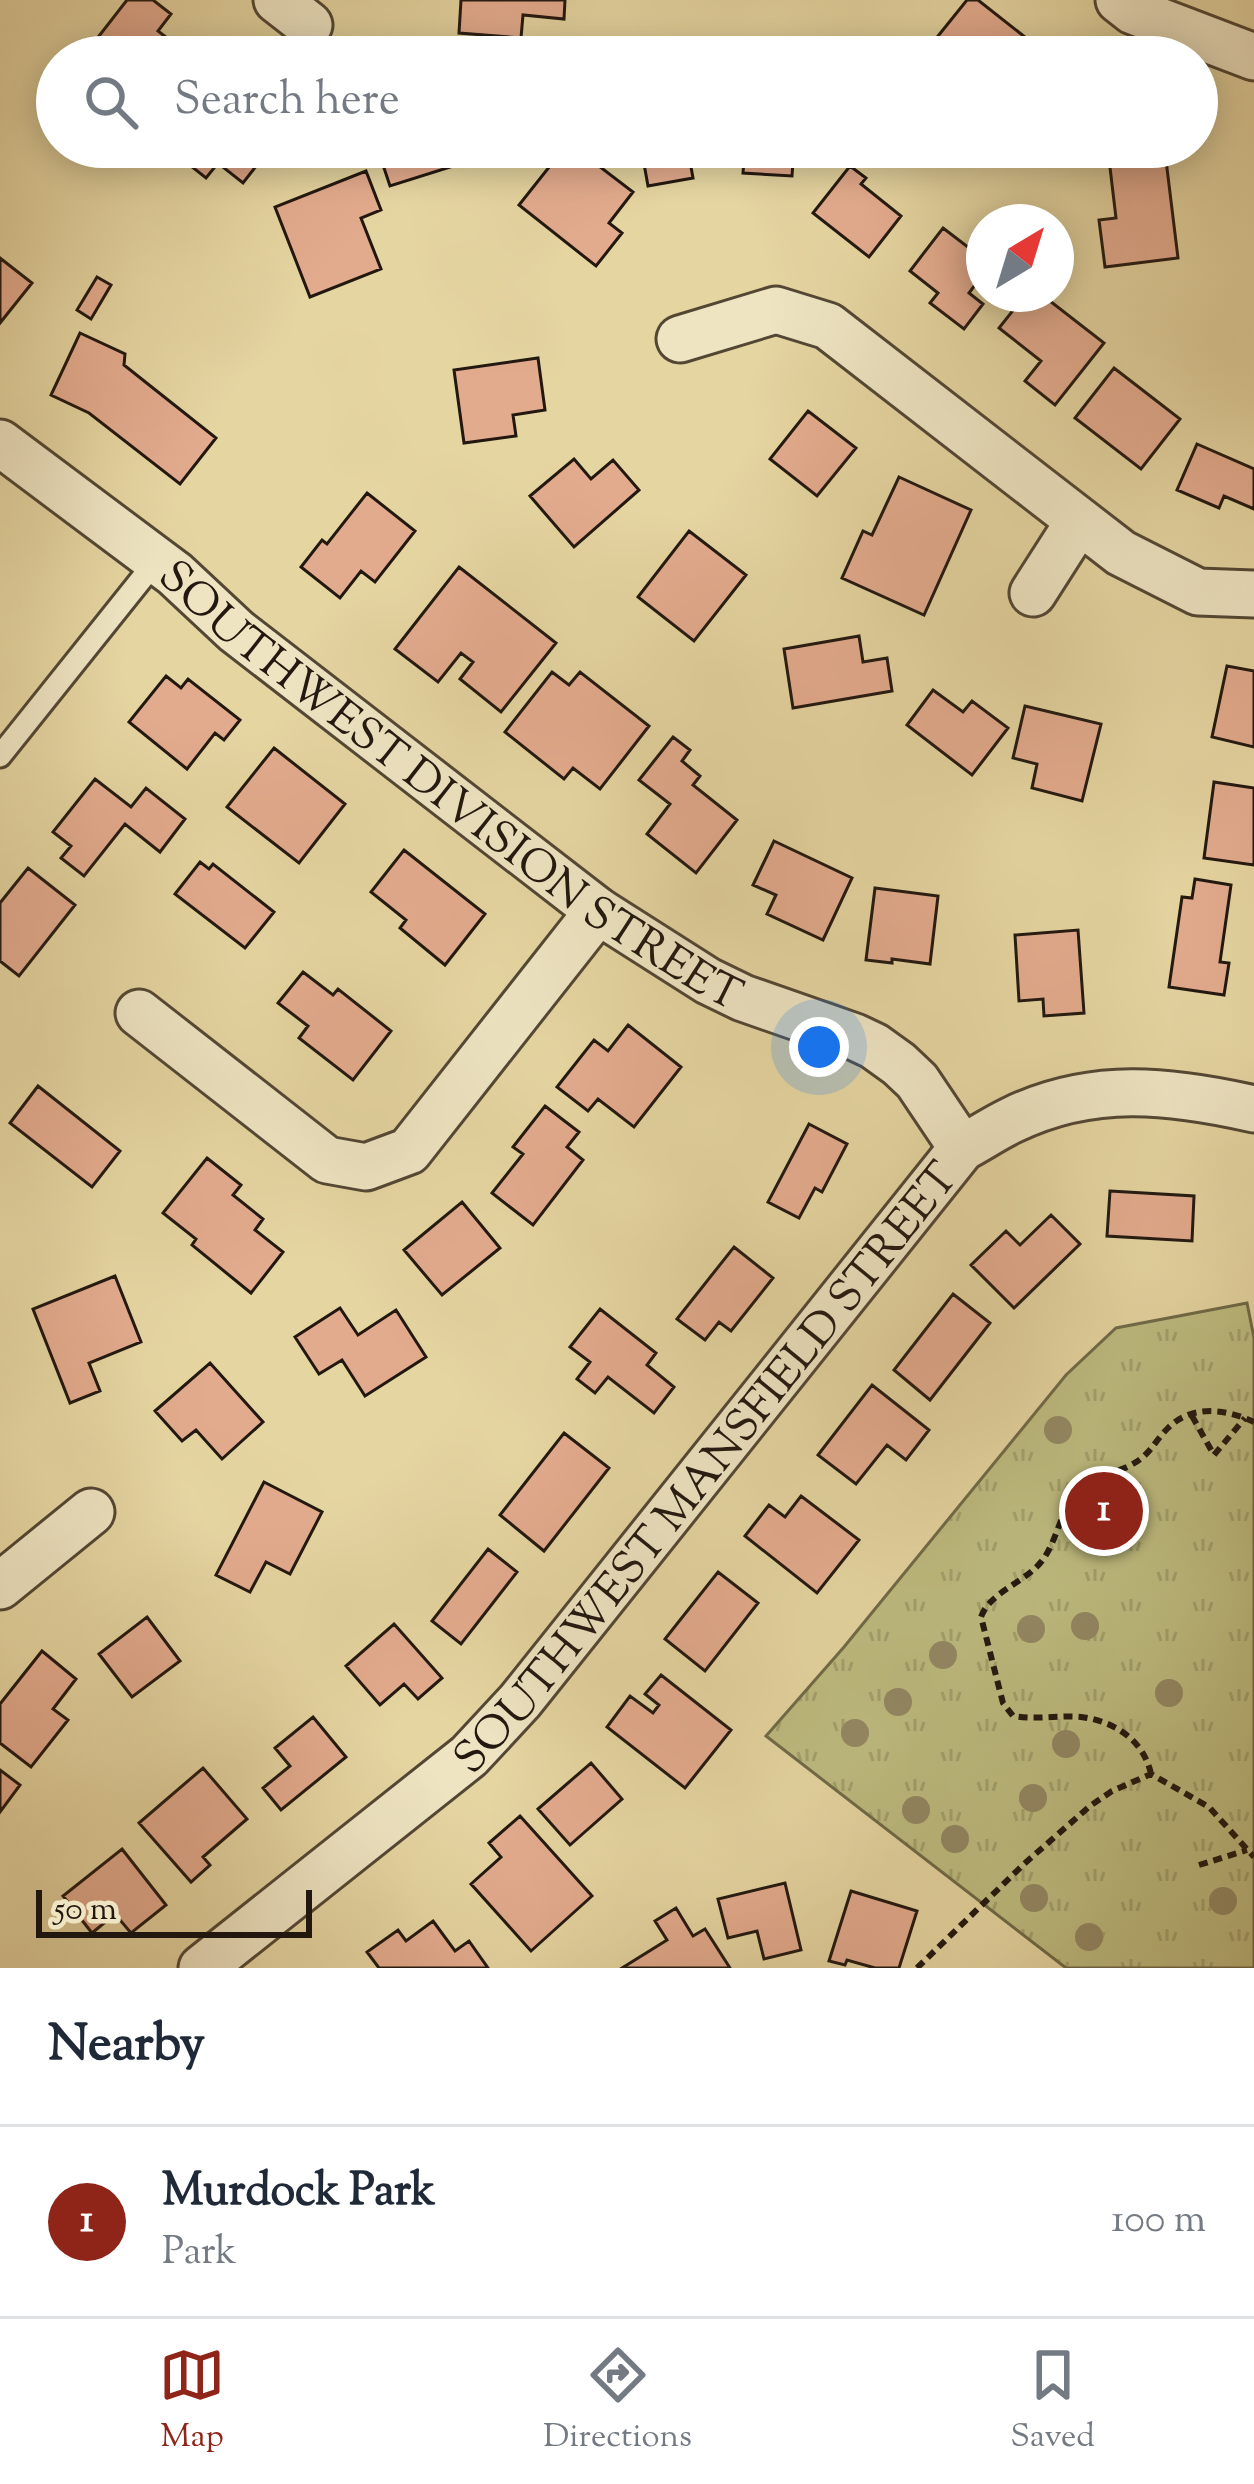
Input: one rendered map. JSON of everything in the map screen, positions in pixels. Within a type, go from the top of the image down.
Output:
[{"type":"street","points":[[1119,0],[1200,36]]},
{"type":"street","points":[[1218,43],[1254,57]]},
{"type":"street","points":[[680,339],[776,310],[828,326],[1121,553],[1198,592],[1254,594]]},
{"type":"street","name":"SOUTHWEST DIVISION STREET","points":[[0,443],[175,574],[236,631],[598,911],[676,963],[742,998],[874,1046],[917,1081],[962,1148]]},
{"type":"street","points":[[1033,592],[1079,521]]},
{"type":"street","points":[[139,1012],[327,1160],[365,1167],[409,1151],[598,911]]},
{"type":"street","name":"SOUTHWEST MANSFIELD STREET","points":[[202,1968],[469,1756],[520,1701],[962,1148],[1058,1102],[1125,1091],[1196,1096],[1254,1109]]},
{"type":"street","points":[[0,1586],[91,1512]]},
{"type":"lane","points":[[0,755],[156,561]]},
{"type":"path","points":[[1254,1422],[1210,1410],[1191,1414],[1168,1428],[1152,1450],[1131,1465],[1076,1490],[1045,1558],[1026,1578],[986,1605],[981,1617],[1004,1703],[1013,1716],[1084,1717],[1133,1738],[1147,1757],[1151,1774],[1209,1807],[1254,1857]]},
{"type":"path","points":[[1191,1414],[1214,1454],[1245,1418]]},
{"type":"path","points":[[916,1968],[1077,1817],[1112,1791],[1151,1774]]},
{"type":"path","points":[[1199,1865],[1247,1850]]},
{"type":"green space","points":[[1247,1303],[1254,1338],[1254,1968],[1066,1968],[766,1736],[1066,1375],[1116,1328]]},
{"type":"building","points":[[127,0],[153,0],[171,14],[158,31],[164,36],[99,36]]},
{"type":"building","points":[[461,0],[565,0],[564,19],[523,15],[521,36],[459,33]]},
{"type":"building","points":[[967,0],[978,0],[1024,36],[938,36]]},
{"type":"building","points":[[193,168],[214,168],[206,178]]},
{"type":"building","points":[[224,168],[255,168],[243,183]]},
{"type":"building","points":[[384,168],[447,168],[390,186]]},
{"type":"building","points":[[548,168],[602,168],[633,192],[609,223],[622,233],[596,266],[519,205]]},
{"type":"building","points":[[645,168],[691,168],[693,178],[648,186]]},
{"type":"building","points":[[743,168],[793,168],[792,176],[743,173]]},
{"type":"building","points":[[853,168],[866,178],[861,184],[901,216],[869,257],[813,213]]},
{"type":"building","points":[[1110,168],[1167,168],[1178,258],[1105,267],[1099,220],[1116,218]]},
{"type":"building","points":[[366,171],[381,210],[361,218],[381,269],[310,297],[275,207]]},
{"type":"building","points":[[943,228],[966,246],[966,312],[977,312],[964,329],[930,303],[938,293],[910,271]]},
{"type":"building","points":[[0,258],[32,283],[0,323]]},
{"type":"building","points":[[97,277],[111,285],[91,319],[77,310]]},
{"type":"building","points":[[1012,312],[1064,312],[1104,343],[1055,405],[1025,381],[1041,361],[999,328]]},
{"type":"building","points":[[80,333],[125,354],[124,365],[216,438],[180,484],[89,413],[51,395]]},
{"type":"building","points":[[538,358],[545,410],[513,415],[516,436],[464,443],[454,370]]},
{"type":"building","points":[[1114,368],[1180,419],[1141,469],[1075,418]]},
{"type":"building","points":[[808,411],[856,448],[817,496],[770,459]]},
{"type":"building","points":[[1197,444],[1254,469],[1254,509],[1224,496],[1219,508],[1177,490]]},
{"type":"building","points":[[574,459],[591,479],[613,460],[639,490],[574,547],[530,496]]},
{"type":"building","points":[[899,477],[971,510],[924,615],[842,578],[863,531],[872,535]]},
{"type":"building","points":[[367,493],[415,531],[375,582],[361,571],[340,598],[301,567],[322,540],[327,544]]},
{"type":"building","points":[[689,531],[746,575],[694,641],[638,597]]},
{"type":"building","points":[[459,567],[556,643],[501,712],[460,679],[473,662],[461,653],[438,682],[395,649]]},
{"type":"building","points":[[859,636],[863,662],[887,658],[892,691],[793,708],[784,649]]},
{"type":"building","points":[[1227,666],[1254,671],[1254,747],[1212,737]]},
{"type":"building","points":[[552,672],[569,685],[580,672],[649,726],[600,789],[573,768],[564,779],[505,732]]},
{"type":"building","points":[[166,676],[181,688],[188,679],[240,720],[224,740],[215,733],[187,769],[129,722]]},
{"type":"building","points":[[933,690],[963,712],[972,701],[1008,728],[972,775],[907,725]]},
{"type":"building","points":[[1025,706],[1101,724],[1082,801],[1032,788],[1037,764],[1013,758]]},
{"type":"building","points":[[673,737],[690,750],[682,761],[700,776],[693,785],[737,820],[696,873],[647,834],[670,804],[639,780]]},
{"type":"building","points":[[274,748],[345,804],[299,863],[227,807]]},
{"type":"building","points":[[95,779],[131,807],[146,788],[185,819],[160,852],[125,824],[84,876],[61,858],[71,846],[53,832]]},
{"type":"building","points":[[1214,782],[1254,788],[1254,865],[1204,858]]},
{"type":"building","points":[[774,841],[852,878],[823,940],[767,914],[776,895],[753,885]]},
{"type":"building","points":[[404,850],[485,914],[445,965],[400,928],[406,920],[371,892]]},
{"type":"building","points":[[200,862],[209,869],[213,864],[274,912],[245,948],[175,894]]},
{"type":"building","points":[[28,868],[75,905],[19,976],[0,961],[0,903]]},
{"type":"building","points":[[1195,879],[1231,885],[1220,962],[1229,963],[1224,995],[1169,987],[1182,897],[1192,898]]},
{"type":"building","points":[[875,888],[938,896],[930,964],[866,960]]},
{"type":"building","points":[[1078,930],[1084,1013],[1044,1016],[1043,999],[1019,1001],[1015,935]]},
{"type":"building","points":[[303,972],[333,995],[338,989],[391,1031],[353,1080],[299,1038],[308,1026],[278,1003]]},
{"type":"building","points":[[628,1025],[681,1067],[634,1127],[598,1099],[588,1111],[557,1087],[594,1040],[608,1051]]},
{"type":"building","points":[[38,1086],[120,1151],[92,1187],[10,1123]]},
{"type":"building","points":[[545,1106],[579,1132],[567,1147],[583,1160],[533,1225],[492,1193],[523,1154],[513,1147]]},
{"type":"building","points":[[809,1124],[847,1144],[822,1192],[815,1188],[799,1218],[768,1202]]},
{"type":"building","points":[[207,1158],[241,1185],[233,1195],[263,1219],[255,1230],[283,1252],[251,1293],[192,1245],[196,1239],[163,1213]]},
{"type":"building","points":[[1110,1191],[1194,1196],[1192,1241],[1107,1236]]},
{"type":"building","points":[[462,1202],[500,1248],[442,1295],[404,1250]]},
{"type":"building","points":[[1051,1215],[1080,1244],[1014,1308],[971,1265],[1006,1231],[1020,1245]]},
{"type":"building","points":[[734,1247],[773,1278],[731,1331],[719,1322],[705,1340],[677,1319]]},
{"type":"building","points":[[115,1276],[141,1342],[89,1363],[100,1391],[70,1403],[33,1309]]},
{"type":"building","points":[[953,1294],[990,1323],[930,1400],[894,1370]]},
{"type":"building","points":[[340,1308],[358,1335],[396,1310],[426,1357],[365,1396],[342,1360],[319,1374],[295,1337]]},
{"type":"building","points":[[600,1309],[656,1353],[647,1365],[674,1387],[654,1413],[608,1377],[595,1393],[577,1379],[590,1362],[570,1347]]},
{"type":"building","points":[[210,1363],[263,1422],[222,1459],[196,1430],[182,1441],[155,1411]]},
{"type":"building","points":[[872,1385],[929,1430],[906,1460],[887,1445],[856,1484],[818,1455]]},
{"type":"building","points":[[564,1433],[609,1468],[544,1551],[500,1515]]},
{"type":"building","points":[[264,1482],[322,1512],[290,1574],[266,1562],[250,1592],[216,1575]]},
{"type":"building","points":[[801,1496],[859,1540],[817,1593],[745,1536],[769,1505],[785,1517]]},
{"type":"building","points":[[488,1549],[517,1572],[461,1644],[432,1621]]},
{"type":"building","points":[[718,1572],[758,1603],[705,1671],[665,1639]]},
{"type":"building","points":[[147,1617],[180,1661],[132,1697],[99,1654]]},
{"type":"building","points":[[394,1624],[442,1678],[418,1699],[404,1684],[380,1705],[346,1666]]},
{"type":"building","points":[[42,1651],[76,1679],[53,1709],[68,1720],[31,1767],[0,1743],[0,1704]]},
{"type":"building","points":[[661,1675],[731,1730],[685,1788],[607,1727],[630,1696],[653,1713],[659,1705],[645,1694]]},
{"type":"building","points":[[313,1717],[346,1757],[281,1810],[263,1788],[290,1766],[275,1748]]},
{"type":"building","points":[[591,1763],[622,1799],[570,1845],[538,1809]]},
{"type":"building","points":[[203,1768],[247,1819],[203,1857],[210,1865],[191,1882],[139,1823]]},
{"type":"building","points":[[0,1770],[20,1785],[0,1812]]},
{"type":"building","points":[[520,1816],[592,1896],[531,1951],[471,1884],[501,1857],[489,1843]]},
{"type":"building","points":[[122,1849],[166,1905],[131,1933],[115,1914],[92,1933],[63,1896]]},
{"type":"building","points":[[785,1883],[801,1950],[764,1959],[757,1931],[728,1938],[718,1899]]},
{"type":"building","points":[[851,1891],[917,1911],[899,1968],[829,1961]]},
{"type":"building","points":[[676,1908],[693,1936],[705,1929],[730,1968],[622,1968],[667,1940],[655,1921]]},
{"type":"building","points":[[433,1921],[455,1951],[469,1941],[488,1968],[379,1968],[367,1952],[398,1930],[406,1941]]},
{"type":"place","name":"Murdock Park","points":[[1104,1511]]}]
